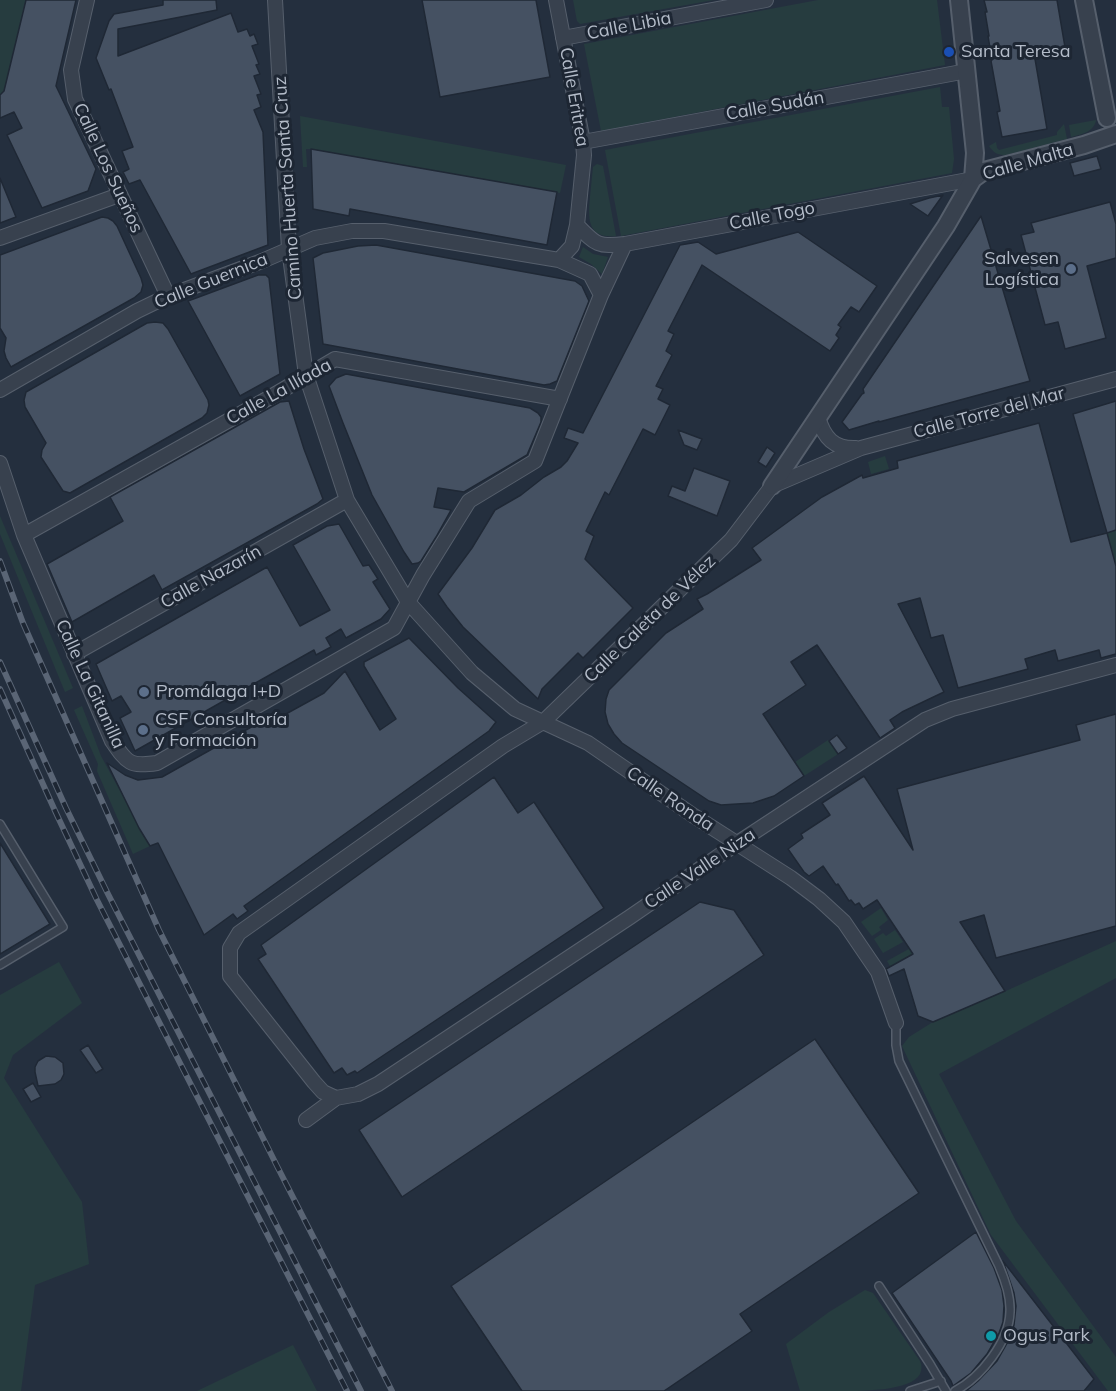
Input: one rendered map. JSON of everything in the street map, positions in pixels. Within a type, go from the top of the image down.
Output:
[{"type":"street","name":"Calle Los Sueños","points":[[87,0],[71,69],[75,99],[168,296]]},
{"type":"street","name":"Camino Huerta Santa Cruz","points":[[275,0],[289,249],[306,375],[347,500],[408,602],[472,672],[515,709],[543,722]]},
{"type":"street","name":"Calle Eritrea","points":[[556,0],[584,141],[578,225],[572,246],[559,260]]},
{"type":"street","name":"Calle Libia","points":[[563,38],[766,0]]},
{"type":"street","name":"Calle Caleta de Vélez","points":[[336,1098],[323,1092],[314,1082],[230,976],[230,948],[239,933],[503,746],[543,722],[731,540],[772,486],[939,236],[973,179],[975,153],[959,0]]},
{"type":"street","points":[[1084,0],[1111,122]]},
{"type":"street","name":"Calle Sudán","points":[[584,141],[967,71]]},
{"type":"street","name":"Calle Malta","points":[[1084,145],[1111,122]]},
{"type":"street","name":"Calle Malta","points":[[973,179],[984,171],[1084,145],[1116,134]]},
{"type":"street","name":"Calle Togo","points":[[578,225],[593,242],[606,246],[625,244],[973,179]]},
{"type":"street","points":[[0,238],[119,195]]},
{"type":"street","name":"Calle Guernica","points":[[0,390],[168,296],[315,238],[352,231],[384,231],[559,260],[590,274],[602,295]]},
{"type":"street","points":[[408,602],[469,501],[535,461],[625,244]]},
{"type":"street","name":"Calle La Ilíada","points":[[24,535],[335,359],[560,399]]},
{"type":"street","name":"Calle Torre del Mar","points":[[772,486],[861,448],[1116,379]]},
{"type":"street","name":"Calle Torre del Mar","points":[[818,417],[821,429],[834,444],[845,448],[861,448]]},
{"type":"street","name":"Calle La Gitanilla","points":[[0,463],[24,535],[74,654],[112,741],[125,760],[140,765],[157,763],[394,627],[408,602]]},
{"type":"street","name":"Calle Nazarín","points":[[74,654],[347,500]]},
{"type":"street","name":"Calle Valle Niza","points":[[306,1120],[336,1098],[358,1094],[378,1084],[634,921],[736,844],[925,720],[952,709],[1116,665]]},
{"type":"street","name":"Calle Ronda","points":[[543,722],[588,743],[819,899],[844,922],[878,972],[896,1023]]},
{"type":"lane","points":[[0,824],[63,927],[0,965]]},
{"type":"lane","points":[[896,1023],[896,1046],[899,1061],[1007,1285],[1010,1312],[1003,1342],[974,1378],[955,1391]]},
{"type":"lane","points":[[879,1286],[946,1391]]},
{"type":"lane","points":[[910,1391],[941,1381]]},
{"type":"green space","points":[[0,0],[26,0],[4,91],[0,95]]},
{"type":"green space","points":[[573,0],[714,0],[580,24],[577,21]]},
{"type":"green space","points":[[818,0],[937,0],[945,65],[601,131],[584,44]]},
{"type":"green space","points":[[940,87],[942,107],[949,107],[954,159],[952,173],[621,236],[605,150]]},
{"type":"green space","points":[[300,116],[566,165],[560,193],[311,149],[306,149],[307,167],[303,167]]},
{"type":"green space","points":[[1096,120],[1090,130],[1071,137],[1069,125]]},
{"type":"green space","points":[[1064,124],[1067,139],[1006,155],[996,153],[989,146],[996,142],[999,150],[1057,135]]},
{"type":"green space","points":[[597,164],[603,166],[616,236],[599,234],[591,226],[589,205],[593,167]]},
{"type":"green space","points":[[583,247],[593,254],[608,257],[602,274],[579,257]]},
{"type":"green space","points":[[885,456],[889,469],[871,474],[868,462]]},
{"type":"green space","points":[[0,516],[73,688],[65,692],[0,534]]},
{"type":"green space","points":[[1116,530],[1116,566],[1107,533]]},
{"type":"green space","points":[[82,706],[101,756],[150,846],[133,854],[97,771],[98,764],[74,710]]},
{"type":"green space","points":[[828,740],[838,754],[804,776],[795,762]]},
{"type":"green space","points":[[881,908],[888,920],[879,927],[881,930],[872,936],[861,922]]},
{"type":"green space","points":[[962,926],[893,965],[890,966],[887,961],[947,928]]},
{"type":"green space","points":[[895,930],[903,942],[883,953],[874,939],[883,933],[886,936]]},
{"type":"green space","points":[[1116,941],[1116,978],[939,1074],[1016,1221],[1116,1357],[1116,1391],[1108,1391],[991,1235],[902,1046],[909,1037],[933,1022]]},
{"type":"green space","points":[[59,962],[82,1003],[13,1055],[4,1078],[82,1202],[89,1264],[35,1285],[21,1391],[0,1391],[0,995]]},
{"type":"green space","points":[[865,1290],[873,1293],[920,1361],[922,1367],[920,1374],[907,1384],[885,1389],[800,1391],[786,1344],[829,1312]]},
{"type":"green space","points":[[293,1345],[317,1391],[197,1391]]},
{"type":"building","points":[[26,0],[76,0],[56,86],[96,169],[88,191],[42,208],[7,135],[22,128],[14,112],[0,118],[0,95],[4,91]]},
{"type":"building","points":[[163,0],[216,0],[217,10],[118,29],[118,56],[231,13],[238,32],[247,29],[250,36],[254,34],[258,44],[252,46],[259,64],[256,65],[260,74],[254,76],[261,94],[257,95],[261,107],[254,110],[263,132],[268,245],[191,274],[140,180],[129,184],[123,172],[129,169],[122,151],[133,147],[111,89],[109,90],[96,58],[109,21],[114,14],[163,5]]},
{"type":"building","points":[[422,0],[536,0],[550,77],[440,97]]},
{"type":"building","points":[[984,0],[1057,0],[1065,47],[1034,53],[1047,129],[1002,137]]},
{"type":"building","points":[[311,149],[557,192],[547,245],[350,209],[349,216],[313,209]]},
{"type":"building","points":[[1097,156],[1101,169],[1074,176],[1070,163]]},
{"type":"building","points":[[0,178],[16,217],[0,223]]},
{"type":"building","points":[[943,195],[928,216],[910,204],[929,198]]},
{"type":"building","points":[[1110,202],[1116,224],[1116,258],[1087,266],[1106,338],[1065,349],[1058,322],[1045,325],[1021,235],[1034,232],[1031,223]]},
{"type":"building","points":[[981,216],[1030,381],[849,430],[842,422],[864,393],[863,389]]},
{"type":"building","points":[[102,217],[113,221],[117,226],[141,278],[143,285],[141,292],[11,367],[4,351],[6,338],[0,328],[0,255]]},
{"type":"building","points":[[798,232],[877,286],[859,312],[851,307],[838,325],[841,327],[836,335],[839,338],[830,351],[702,265],[668,331],[674,334],[666,351],[672,355],[656,386],[663,389],[658,399],[670,405],[655,435],[643,429],[609,495],[605,492],[586,531],[594,536],[585,559],[633,608],[583,658],[578,653],[542,689],[538,699],[463,627],[438,594],[472,548],[495,510],[521,495],[567,461],[578,443],[564,438],[568,428],[583,433],[680,245],[698,242],[716,254]]},
{"type":"building","points":[[376,245],[575,281],[582,286],[589,301],[557,381],[544,385],[323,344],[313,258],[323,253]]},
{"type":"building","points":[[258,275],[266,275],[269,278],[280,374],[240,396],[188,301]]},
{"type":"building","points":[[147,323],[163,323],[168,329],[208,400],[207,413],[70,493],[63,491],[41,457],[46,443],[25,407],[26,392]]},
{"type":"building","points":[[346,374],[530,408],[541,417],[527,455],[464,492],[438,488],[434,507],[451,510],[418,563],[412,564],[372,495],[343,423],[329,386],[336,378]]},
{"type":"building","points":[[289,401],[323,499],[162,590],[154,575],[72,622],[47,564],[123,521],[110,497],[280,402]]},
{"type":"building","points":[[1116,401],[1116,530],[1107,533],[1073,414]]},
{"type":"building","points":[[1039,423],[1071,542],[1107,533],[1116,566],[1116,654],[1101,658],[1099,650],[1058,661],[1055,650],[1025,659],[1028,669],[958,688],[943,635],[931,638],[920,598],[898,604],[944,692],[890,720],[895,728],[880,738],[817,645],[791,662],[806,685],[763,714],[804,776],[774,796],[753,803],[721,805],[709,801],[622,743],[614,734],[605,712],[609,690],[666,633],[703,609],[697,599],[761,560],[752,548],[822,497],[862,475],[863,478],[898,468],[897,461]]},
{"type":"building","points":[[678,430],[702,439],[697,450],[684,445]]},
{"type":"building","points":[[767,447],[775,453],[766,467],[758,462]]},
{"type":"building","points":[[694,468],[730,481],[717,516],[668,496],[672,486],[685,491]]},
{"type":"building","points":[[339,524],[363,566],[369,565],[378,579],[373,582],[390,609],[381,619],[346,638],[341,629],[326,638],[331,647],[316,655],[314,650],[135,751],[120,718],[131,712],[121,696],[112,701],[96,664],[267,567],[300,626],[330,610],[293,545],[327,526]]},
{"type":"building","points":[[409,638],[458,688],[496,722],[489,731],[244,906],[248,911],[237,919],[233,914],[204,935],[158,843],[150,846],[107,763],[125,775],[138,780],[162,777],[262,721],[284,715],[324,693],[345,671],[380,730],[396,719],[364,666],[364,662]]},
{"type":"building","points":[[1116,714],[1116,926],[996,958],[984,915],[960,922],[1005,991],[933,1022],[918,1016],[904,969],[889,976],[886,969],[913,954],[877,900],[863,909],[859,903],[855,905],[851,900],[849,901],[823,866],[809,876],[788,849],[803,838],[801,834],[830,815],[822,803],[864,776],[913,850],[897,789],[1080,740],[1076,725]]},
{"type":"building","points":[[837,735],[847,748],[838,754],[829,741]]},
{"type":"building","points":[[494,777],[518,813],[534,802],[604,908],[357,1073],[355,1071],[347,1075],[342,1068],[334,1073],[258,959],[266,954],[261,945]]},
{"type":"building","points":[[0,843],[50,924],[0,954]]},
{"type":"building","points":[[700,902],[734,910],[764,955],[402,1197],[359,1130]]},
{"type":"building","points":[[815,1039],[919,1193],[740,1314],[752,1331],[664,1391],[522,1391],[451,1286]]},
{"type":"building","points":[[88,1045],[103,1069],[96,1073],[80,1050]]},
{"type":"building","points":[[46,1056],[55,1057],[63,1063],[64,1074],[55,1084],[38,1086],[35,1067],[38,1061]]},
{"type":"building","points":[[33,1083],[41,1097],[31,1102],[23,1089]]},
{"type":"building","points":[[976,1232],[1002,1290],[1003,1322],[987,1354],[971,1373],[953,1386],[892,1293]]},
{"type":"building","points":[[1003,1261],[1094,1379],[1084,1391],[966,1391],[997,1361],[1010,1338],[1014,1325],[1016,1306],[1014,1293]]},
{"type":"railway","points":[[0,561],[23,623],[159,930],[392,1391]]},
{"type":"railway","points":[[0,662],[108,894],[361,1391]]},
{"type":"railway","points":[[0,689],[97,900],[347,1391]]},
{"type":"place","name":"Santa Teresa","points":[[949,52]]},
{"type":"place","name":"Salvesen Logística","points":[[1071,269]]},
{"type":"place","name":"Promálaga I+D","points":[[144,692]]},
{"type":"place","name":"CSF Consultoría y Formación","points":[[143,730]]},
{"type":"place","name":"Ogus Park","points":[[991,1336]]}]
